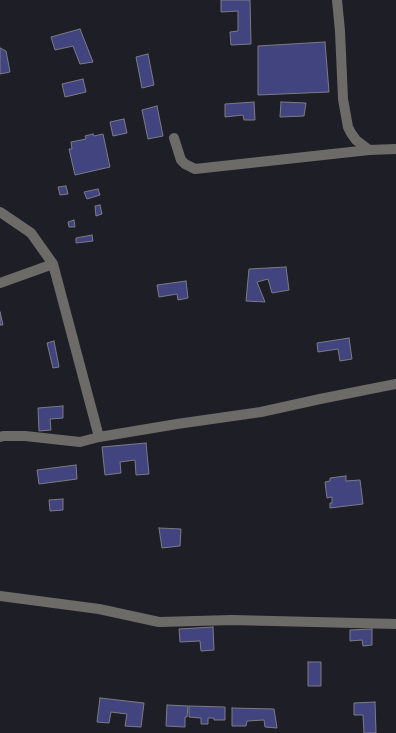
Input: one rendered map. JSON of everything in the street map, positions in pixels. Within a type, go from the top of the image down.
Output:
[{"type":"street","points":[[337,0],[343,99],[348,127],[356,140],[369,150]]},
{"type":"street","points":[[174,138],[182,160],[185,164],[195,169],[369,150],[396,149]]},
{"type":"street","points":[[0,212],[31,234],[53,264],[99,437]]},
{"type":"street","points":[[0,283],[53,264]]},
{"type":"street","points":[[0,438],[4,436],[25,436],[80,442],[99,437],[177,424],[261,412],[396,384]]},
{"type":"street","points":[[0,596],[100,608],[159,622],[232,620],[396,624]]},
{"type":"building","points":[[221,0],[250,0],[251,44],[231,45],[230,32],[238,31],[238,11],[221,12]]},
{"type":"building","points":[[80,29],[93,62],[80,64],[73,46],[55,50],[51,37]]},
{"type":"building","points":[[325,42],[329,92],[258,95],[258,46]]},
{"type":"building","points":[[0,48],[6,51],[10,72],[0,74]]},
{"type":"building","points":[[148,54],[154,85],[142,88],[136,57]]},
{"type":"building","points":[[83,79],[86,92],[65,97],[62,84]]},
{"type":"building","points":[[254,102],[255,120],[244,120],[243,115],[225,117],[225,104]]},
{"type":"building","points":[[281,102],[306,103],[304,116],[280,117]]},
{"type":"building","points":[[157,106],[163,136],[148,139],[142,110]]},
{"type":"building","points":[[124,119],[127,133],[113,136],[110,122]]},
{"type":"building","points":[[93,134],[94,136],[103,134],[110,167],[75,175],[69,149],[72,149],[71,142],[86,139],[85,136]]},
{"type":"building","points":[[66,186],[68,194],[60,195],[58,187]]},
{"type":"building","points":[[98,189],[100,195],[87,199],[84,192]]},
{"type":"building","points":[[100,205],[102,214],[96,216],[95,206]]},
{"type":"building","points":[[74,220],[75,227],[69,227],[68,222]]},
{"type":"building","points":[[92,235],[93,241],[76,243],[76,238]]},
{"type":"building","points":[[286,267],[289,290],[272,293],[268,279],[257,282],[265,302],[246,301],[249,269]]},
{"type":"building","points":[[186,281],[188,298],[178,300],[177,294],[159,297],[157,285]]},
{"type":"building","points":[[0,312],[3,325],[0,325]]},
{"type":"building","points":[[349,338],[352,359],[340,361],[338,349],[318,352],[317,343]]},
{"type":"building","points":[[54,341],[59,367],[53,368],[47,343]]},
{"type":"building","points":[[63,406],[63,418],[50,419],[51,430],[39,431],[38,408]]},
{"type":"building","points":[[146,443],[149,474],[136,475],[135,460],[120,462],[121,473],[105,475],[102,447]]},
{"type":"building","points":[[76,465],[77,479],[39,484],[37,470]]},
{"type":"building","points":[[346,476],[346,481],[360,480],[363,504],[330,508],[332,497],[327,498],[325,482],[330,481],[330,478]]},
{"type":"building","points":[[63,499],[63,510],[50,511],[49,500]]},
{"type":"building","points":[[159,528],[181,529],[180,546],[162,548]]},
{"type":"building","points":[[213,627],[214,650],[201,651],[200,641],[180,642],[179,629]]},
{"type":"building","points":[[372,629],[372,645],[363,646],[362,640],[350,641],[350,630]]},
{"type":"building","points":[[308,662],[321,662],[321,686],[308,686]]},
{"type":"building","points":[[100,698],[144,703],[141,727],[125,726],[127,714],[111,712],[109,723],[97,722]]},
{"type":"building","points":[[375,702],[376,733],[364,733],[363,715],[354,715],[354,703]]},
{"type":"building","points":[[167,705],[188,706],[187,717],[185,717],[185,727],[166,726]]},
{"type":"building","points":[[189,706],[225,707],[225,720],[214,720],[214,718],[208,718],[208,724],[201,724],[201,718],[189,717]]},
{"type":"building","points":[[232,708],[274,709],[277,728],[265,727],[264,720],[247,721],[246,726],[232,726]]}]
